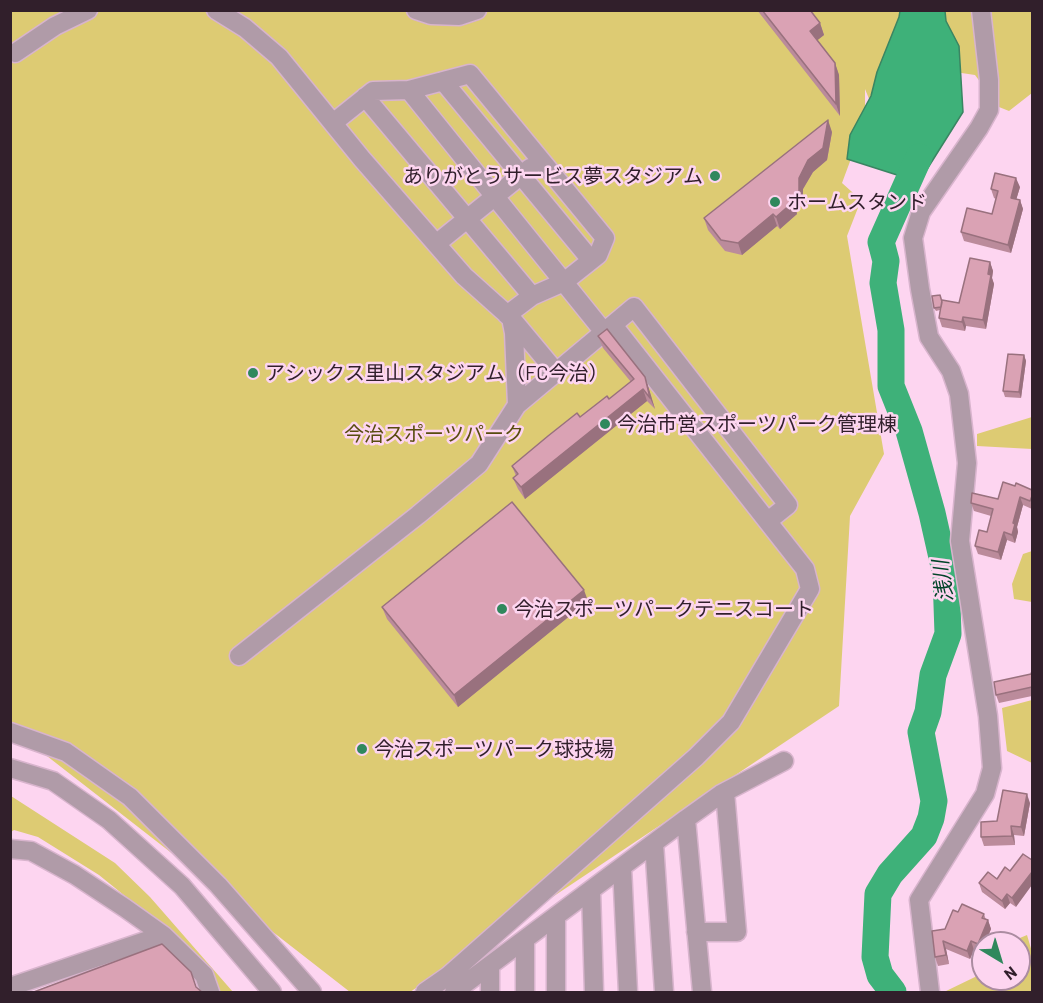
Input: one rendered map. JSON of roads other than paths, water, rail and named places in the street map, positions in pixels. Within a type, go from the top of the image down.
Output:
[{"type":"street","points":[[12,53],[55,26],[88,10]]},
{"type":"street","points":[[216,10],[245,28],[279,57],[464,276],[509,317],[556,372]]},
{"type":"street","points":[[416,10],[431,15],[459,16],[477,10]]},
{"type":"street","points":[[930,993],[919,900],[985,794],[992,768],[988,716],[960,541],[967,463],[959,394],[951,371],[929,338],[913,238],[921,212],[989,110],[989,80],[981,10]]},
{"type":"street","points":[[333,123],[373,91],[409,90],[470,74],[605,238],[598,255],[564,282],[532,296],[509,317]]},
{"type":"street","points":[[443,81],[591,260]]},
{"type":"street","points":[[409,90],[564,282],[609,328],[806,568],[810,589],[731,722],[687,765],[457,969],[425,993]]},
{"type":"street","points":[[365,97],[532,296]]},
{"type":"street","points":[[436,244],[540,159]]},
{"type":"street","points":[[239,656],[479,464],[517,405],[634,307],[788,505],[768,521]]},
{"type":"street","points":[[509,317],[514,333],[517,405]]},
{"type":"street","points":[[10,732],[66,752],[130,797],[218,885],[312,993]]},
{"type":"street","points":[[454,993],[686,819],[725,792],[784,761]]},
{"type":"street","points":[[10,768],[53,781],[109,820],[182,886],[272,993]]},
{"type":"street","points":[[696,932],[737,932],[725,792]]},
{"type":"street","points":[[686,819],[702,993]]},
{"type":"street","points":[[654,843],[664,993]]},
{"type":"street","points":[[10,849],[31,851],[75,875],[163,935],[204,975],[210,993]]},
{"type":"street","points":[[622,867],[628,993]]},
{"type":"street","points":[[591,890],[594,993]]},
{"type":"street","points":[[556,917],[556,993]]},
{"type":"street","points":[[10,987],[163,935]]},
{"type":"street","points":[[525,940],[525,993]]},
{"type":"street","points":[[490,966],[490,993]]},
{"type":"waterway","name":"浅川","points":[[893,992],[880,975],[875,957],[878,894],[890,874],[924,836],[931,818],[934,801],[921,732],[928,712],[933,675],[948,634],[946,575],[932,513],[909,431],[891,386],[891,330],[883,283],[886,261],[881,242],[919,157]]},
{"type":"place","name":"ありがとうサービス夢スタジアム","points":[[715,176]]},
{"type":"place","name":"ホームスタンド","points":[[775,202]]},
{"type":"place","name":"アシックス里山スタジアム（FC今治）","points":[[253,373]]},
{"type":"place","name":"今治市営スポーツパーク管理棟","points":[[605,424]]},
{"type":"place","name":"今治スポーツパークテニスコート","points":[[502,609]]},
{"type":"place","name":"今治スポーツパーク球技場","points":[[362,749]]},
{"type":"park label","name":"今治スポーツパーク","points":[[434,434]]}]
